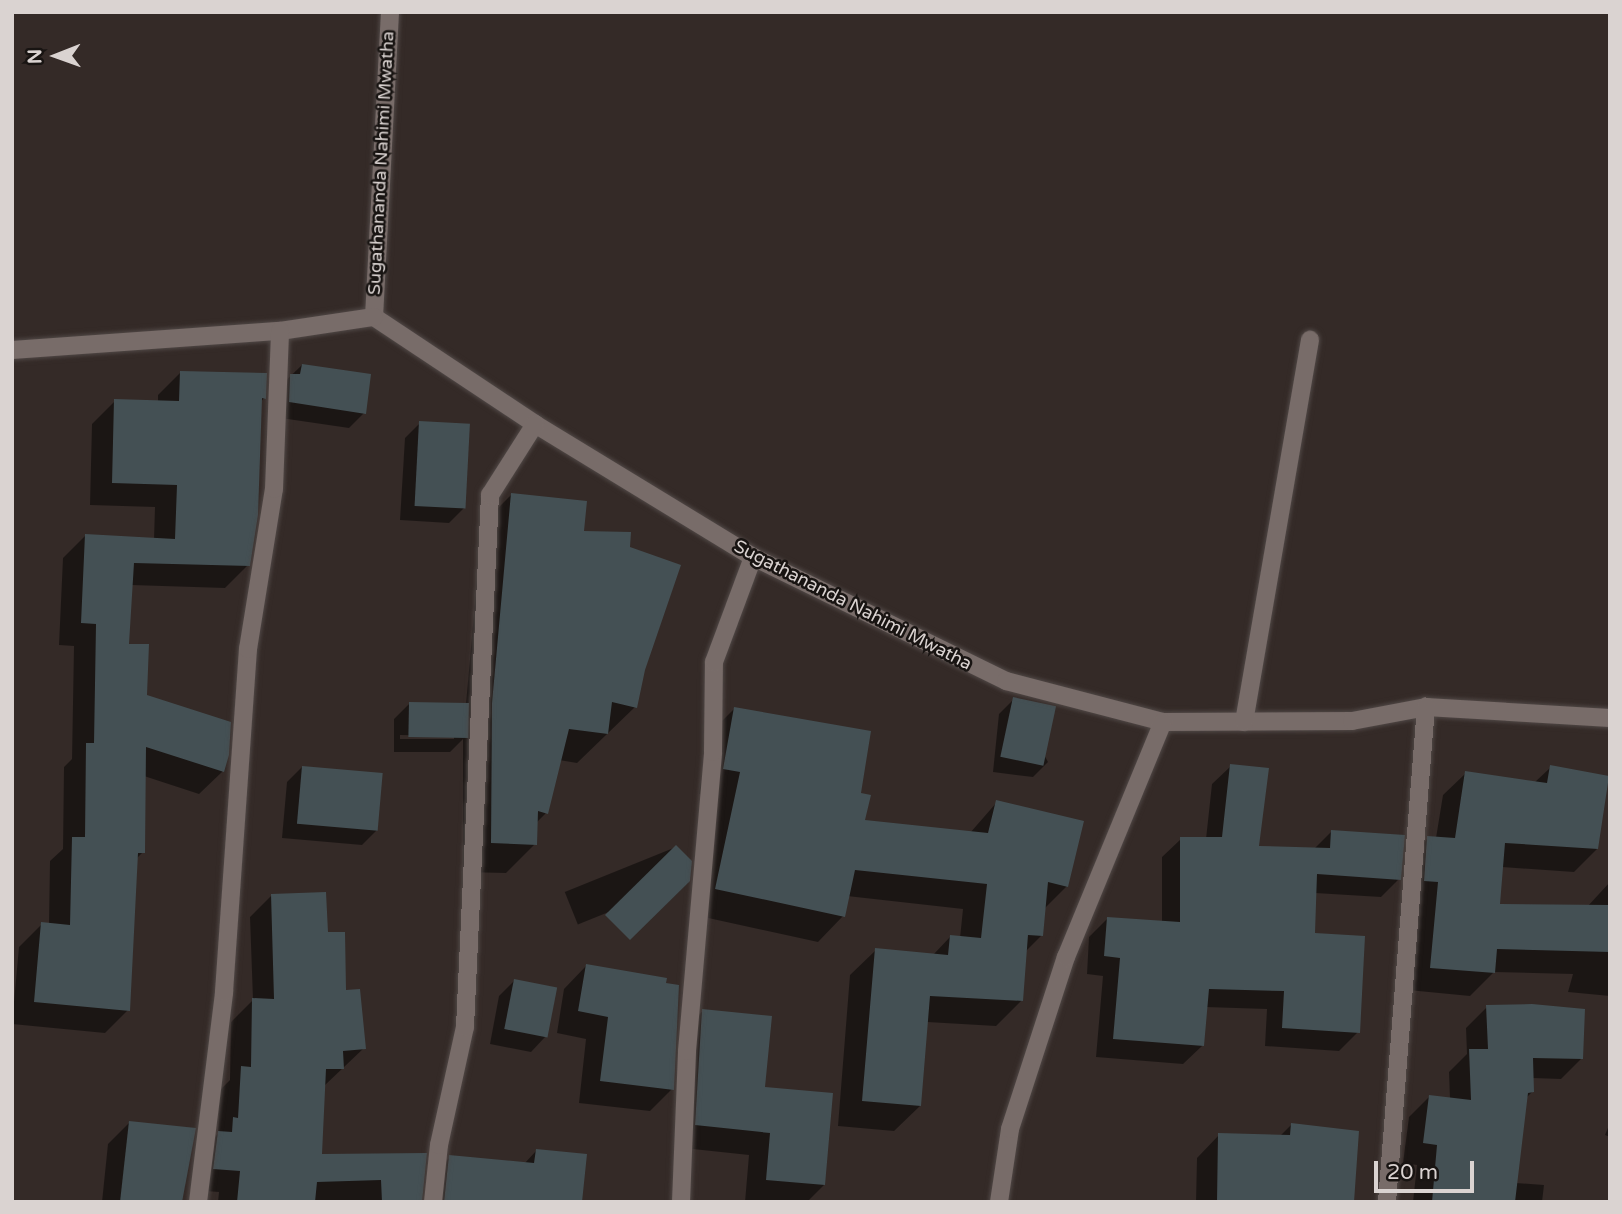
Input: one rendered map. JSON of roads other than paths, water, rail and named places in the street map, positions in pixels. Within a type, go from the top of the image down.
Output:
[{"type":"street","name":"Sugathananda Nahimi Mwatha","points":[[390,12],[374,317],[535,424],[752,557],[1006,681],[1163,722],[1352,721],[1426,707],[1610,718]]},
{"type":"street","points":[[12,350],[280,331],[374,317]]},
{"type":"street","points":[[198,1202],[224,992],[248,649],[274,489],[280,331]]},
{"type":"street","points":[[1244,722],[1310,340]]},
{"type":"street","points":[[433,1202],[439,1145],[465,1027],[490,495],[535,424]]},
{"type":"street","points":[[681,1202],[687,1051],[713,752],[713,662],[752,557]]},
{"type":"street","points":[[1387,1202],[1426,707]]},
{"type":"street","points":[[999,1202],[1010,1129],[1066,957],[1163,722]]}]
